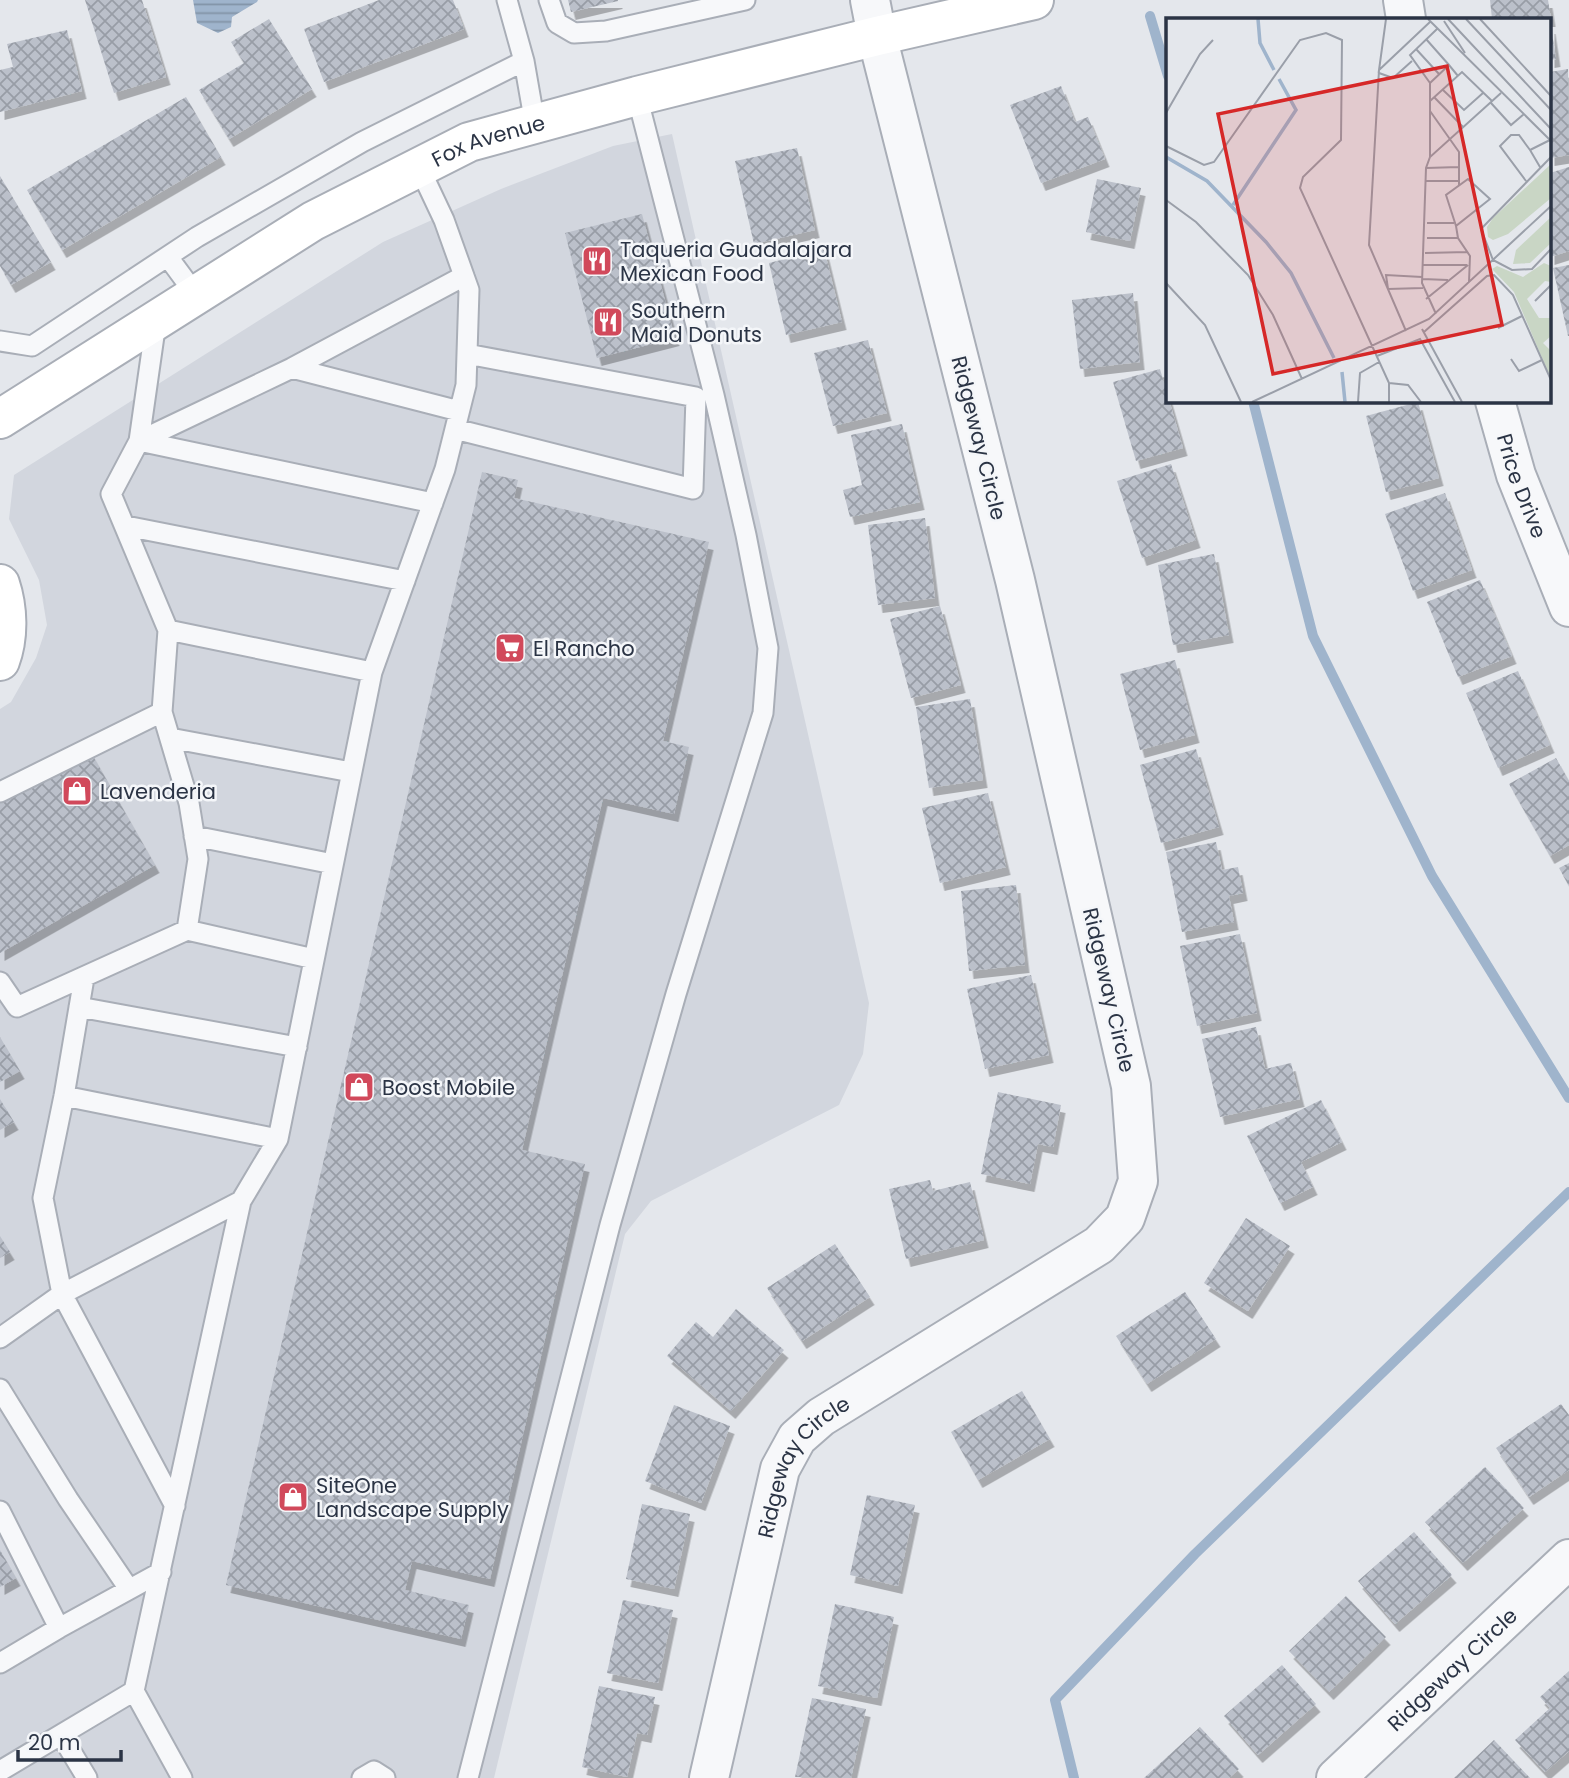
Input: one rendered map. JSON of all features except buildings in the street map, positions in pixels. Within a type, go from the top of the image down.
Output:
[{"type":"main road","name":"Fox Avenue","points":[[0,419],[313,221],[469,142],[637,96],[873,18],[1034,0]]},
{"type":"main road","points":[[0,584],[7,628],[0,661]]},
{"type":"street","points":[[1403,0],[1406,18]]},
{"type":"street","name":"Ridgeway Circle","points":[[709,1778],[780,1469],[797,1438],[821,1417],[1099,1245],[1125,1219],[1138,1181],[1131,1086],[1015,580],[873,18]]},
{"type":"street","name":"Price Drive","points":[[1495,402],[1516,475],[1569,607]]},
{"type":"street","name":"Ridgeway Circle","points":[[1336,1778],[1569,1559]]},
{"type":"lane","points":[[507,0],[524,61],[534,124]]},
{"type":"lane","points":[[549,0],[556,23],[574,33],[606,31],[744,0]]},
{"type":"lane","points":[[0,341],[32,346],[197,237],[362,142],[524,61]]},
{"type":"lane","points":[[468,1778],[610,1225],[676,994],[763,713],[768,648],[746,535],[714,395],[637,96]]},
{"type":"lane","points":[[182,1778],[134,1691],[241,1201],[278,1139],[372,672],[445,469],[466,385],[469,290],[444,220],[419,167]]},
{"type":"lane","points":[[168,257],[196,295]]},
{"type":"lane","points":[[139,441],[292,368],[464,276]]},
{"type":"lane","points":[[156,321],[139,441],[111,495],[168,630],[162,712],[189,803],[198,859],[187,929]]},
{"type":"lane","points":[[292,368],[457,420],[693,489],[696,397],[467,354]]},
{"type":"lane","points":[[139,441],[433,503]]},
{"type":"lane","points":[[125,526],[405,582]]},
{"type":"lane","points":[[168,630],[372,672]]},
{"type":"lane","points":[[0,792],[162,712]]},
{"type":"lane","points":[[170,738],[351,772]]},
{"type":"lane","points":[[194,835],[333,864]]},
{"type":"lane","points":[[0,982],[17,1007],[187,929],[314,959]]},
{"type":"lane","points":[[84,978],[43,1198],[62,1294],[175,1506]]},
{"type":"lane","points":[[79,1007],[297,1047]]},
{"type":"lane","points":[[64,1096],[278,1139]]},
{"type":"lane","points":[[0,1338],[62,1294],[241,1201]]},
{"type":"lane","points":[[0,1389],[68,1499],[129,1589]]},
{"type":"lane","points":[[0,1511],[59,1628]]},
{"type":"lane","points":[[0,1663],[161,1572]]},
{"type":"lane","points":[[0,1771],[134,1691]]},
{"type":"lane","points":[[61,1735],[87,1778]]},
{"type":"lane","points":[[362,1778],[374,1771],[385,1778]]},
{"type":"shaded area","points":[[672,134],[869,1003],[863,1054],[839,1105],[651,1201],[625,1234],[494,1778],[0,1778],[0,709],[11,702],[36,658],[47,625],[39,580],[9,519],[14,475],[383,242],[501,189],[613,146]]},
{"type":"water","points":[[193,0],[258,0],[232,17],[231,27],[218,33],[197,23]]},
{"type":"waterway","points":[[1150,16],[1166,69]]},
{"type":"waterway","points":[[1253,402],[1313,636],[1432,876],[1569,1098]]},
{"type":"waterway","points":[[1074,1778],[1055,1700],[1195,1554],[1569,1192]]},
{"type":"place","name":"Taqueria Guadalajara Mexican Food","points":[[597,261]]},
{"type":"place","name":"Southern Maid Donuts","points":[[608,322]]},
{"type":"place","name":"El Rancho","points":[[510,648]]},
{"type":"place","name":"Lavenderia","points":[[77,791]]},
{"type":"place","name":"Boost Mobile","points":[[359,1087]]},
{"type":"place","name":"SiteOne Landscape Supply","points":[[293,1497]]}]
